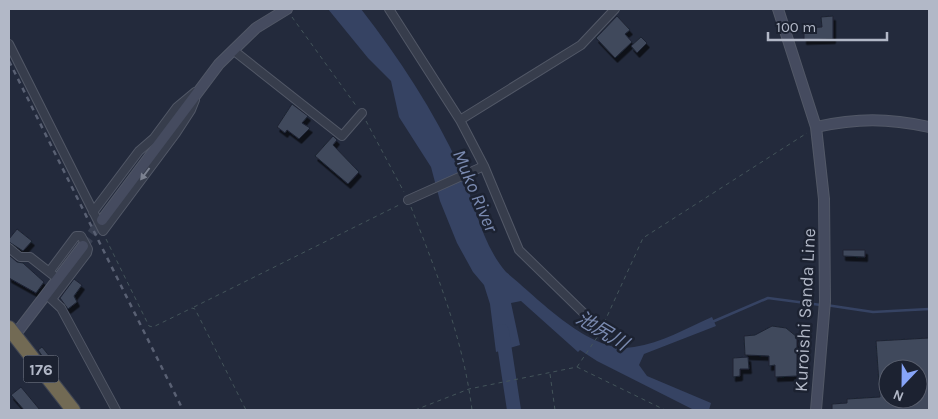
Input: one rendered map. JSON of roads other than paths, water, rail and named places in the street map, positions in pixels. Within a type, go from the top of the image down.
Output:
[{"type":"highway","name":"176","points":[[11,335],[73,410]]},
{"type":"main road","points":[[102,220],[199,89],[233,50],[256,28],[286,9]]},
{"type":"main road","name":"Kuroishi Sanda Line","points":[[778,9],[816,127],[824,199],[825,301],[816,410]]},
{"type":"main road","points":[[816,127],[846,121],[880,118],[929,126]]},
{"type":"main road","points":[[11,335],[49,297],[58,280],[83,246]]},
{"type":"street","points":[[389,9],[460,120],[484,166],[519,250],[601,330]]},
{"type":"street","points":[[460,120],[581,45],[615,9]]},
{"type":"street","points":[[9,44],[103,231],[176,133],[191,110],[199,89]]},
{"type":"street","points":[[233,50],[342,136],[362,113]]},
{"type":"street","points":[[93,212],[139,151],[154,138],[177,107],[199,89]]},
{"type":"street","points":[[408,200],[484,166]]},
{"type":"street","points":[[49,272],[76,236],[81,236],[88,249],[87,253],[49,297],[62,308],[116,410]]},
{"type":"street","points":[[9,248],[20,257],[30,257],[58,280]]},
{"type":"water","points":[[328,9],[361,9],[375,28],[415,85],[450,147],[465,181],[484,236],[497,261],[506,272],[549,309],[583,334],[617,347],[634,347],[654,342],[712,317],[716,326],[644,354],[639,365],[647,376],[711,403],[709,410],[694,410],[597,361],[580,350],[578,352],[521,301],[511,303],[520,345],[496,352],[490,304],[484,285],[473,272],[457,243],[440,201],[431,167],[399,117],[391,81],[368,58]]},
{"type":"waterway","points":[[712,322],[768,298],[821,305]]},
{"type":"waterway","points":[[826,305],[873,312],[929,309]]},
{"type":"waterway","name":"Muko River","points":[[502,331],[514,410]]},
{"type":"tunnel","points":[[83,246],[102,220]]},
{"type":"railway","points":[[9,61],[183,410]]},
{"type":"water label","name":"池尻川","points":[[602,331]]}]
